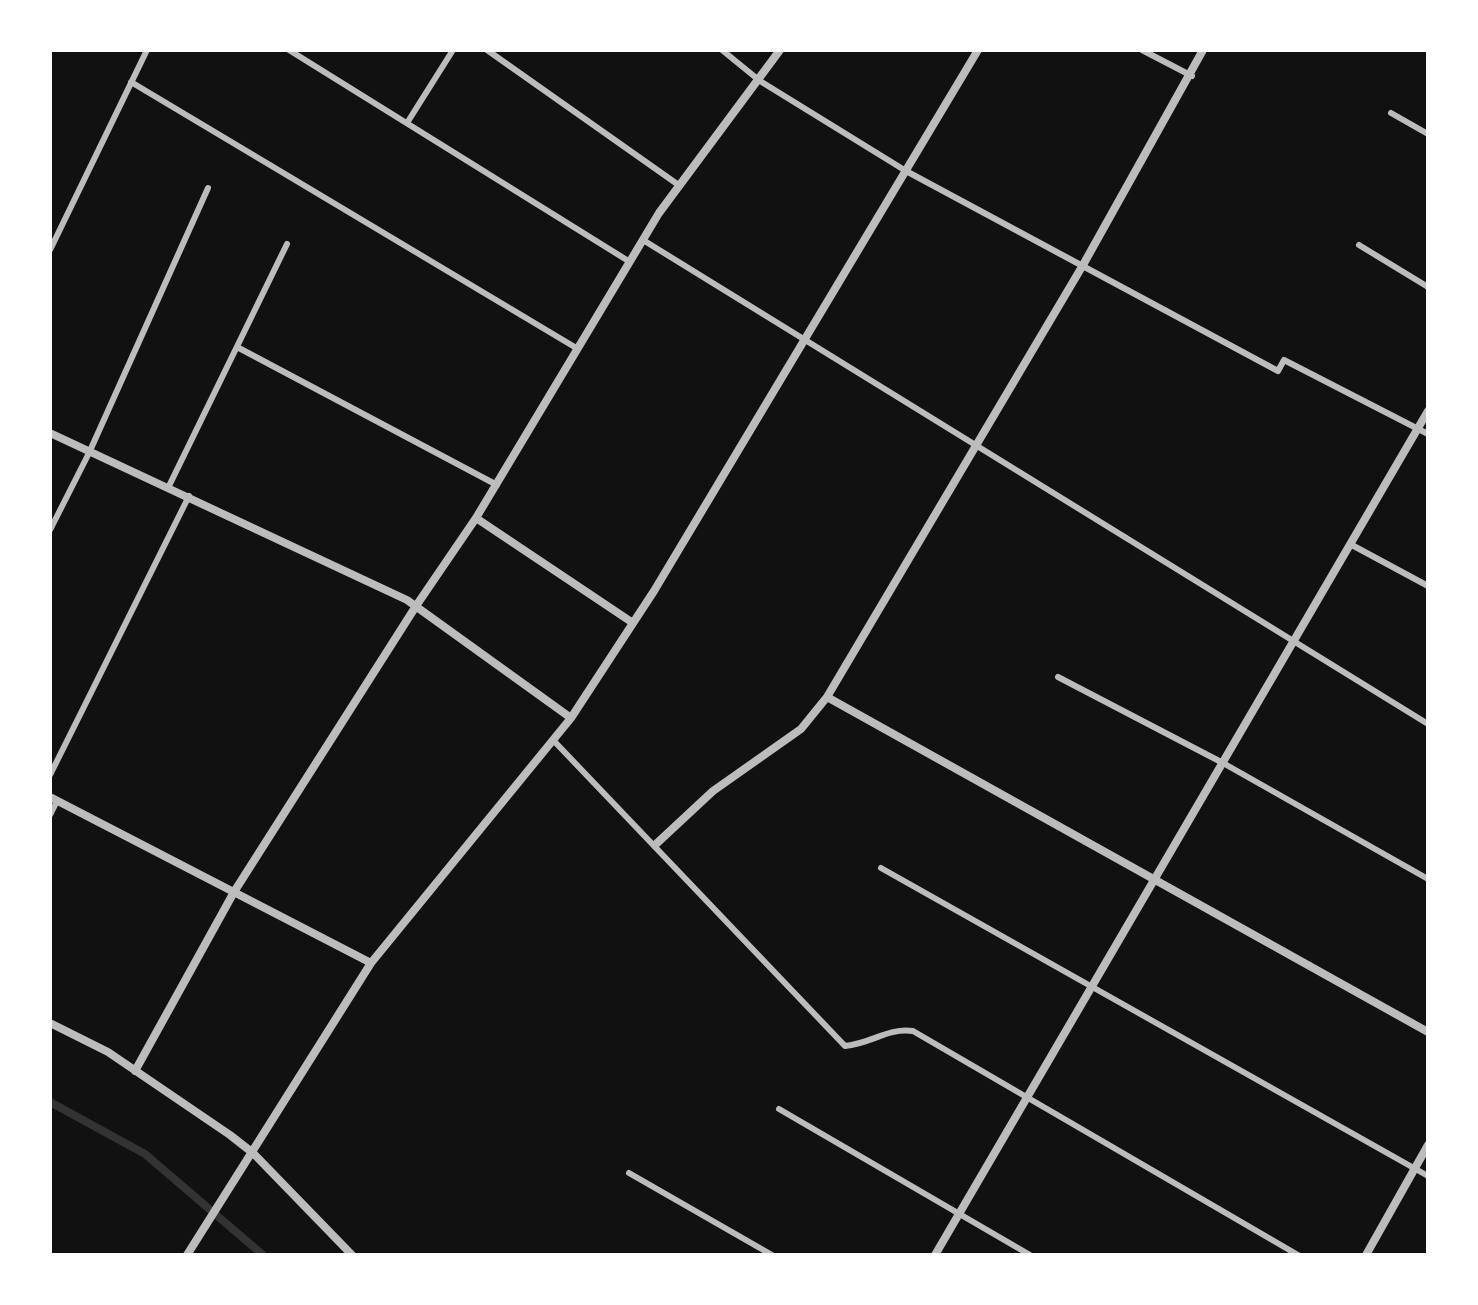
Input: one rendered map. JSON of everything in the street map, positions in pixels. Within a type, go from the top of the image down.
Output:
[{"type":"street","points":[[135,1071],[234,892],[497,485],[643,240],[780,50]]},
{"type":"street","points":[[187,1255],[371,963],[571,718],[633,623],[978,50]]},
{"type":"street","points":[[655,845],[713,791],[801,729],[827,697],[1083,265],[1192,76],[1203,50]]},
{"type":"street","points":[[935,1255],[1428,411]]},
{"type":"street","points":[[50,433],[89,453],[169,486],[416,606],[571,718]]},
{"type":"street","points":[[476,518],[633,623]]},
{"type":"street","points":[[827,697],[1428,1032]]},
{"type":"street","points":[[53,799],[371,963]]},
{"type":"street","points":[[50,1023],[108,1052],[253,1153],[352,1255]]},
{"type":"street","points":[[1366,1255],[1428,1145]]},
{"type":"lane","points":[[50,250],[147,50]]},
{"type":"lane","points":[[289,50],[630,262]]},
{"type":"lane","points":[[407,123],[453,50]]},
{"type":"lane","points":[[487,50],[680,186]]},
{"type":"lane","points":[[722,50],[760,81],[906,171],[1278,371],[1284,360],[1428,434]]},
{"type":"lane","points":[[1142,50],[1192,76]]},
{"type":"lane","points":[[131,82],[578,349]]},
{"type":"lane","points":[[1391,113],[1428,134]]},
{"type":"lane","points":[[50,530],[89,453],[208,188]]},
{"type":"lane","points":[[643,240],[1428,724]]},
{"type":"lane","points":[[169,486],[287,244]]},
{"type":"lane","points":[[1359,245],[1428,287]]},
{"type":"lane","points":[[237,347],[497,485]]},
{"type":"lane","points":[[50,775],[189,496]]},
{"type":"lane","points":[[1350,544],[1428,586]]},
{"type":"lane","points":[[1058,677],[1223,763],[1428,879]]},
{"type":"lane","points":[[553,740],[845,1046],[869,1044],[894,1029],[913,1031],[1298,1255]]},
{"type":"lane","points":[[50,815],[53,799]]},
{"type":"lane","points":[[881,868],[1428,1176]]},
{"type":"lane","points":[[779,1109],[1030,1255]]},
{"type":"lane","points":[[629,1173],[772,1255]]},
{"type":"waterway","points":[[50,1102],[145,1154],[263,1255]]}]
